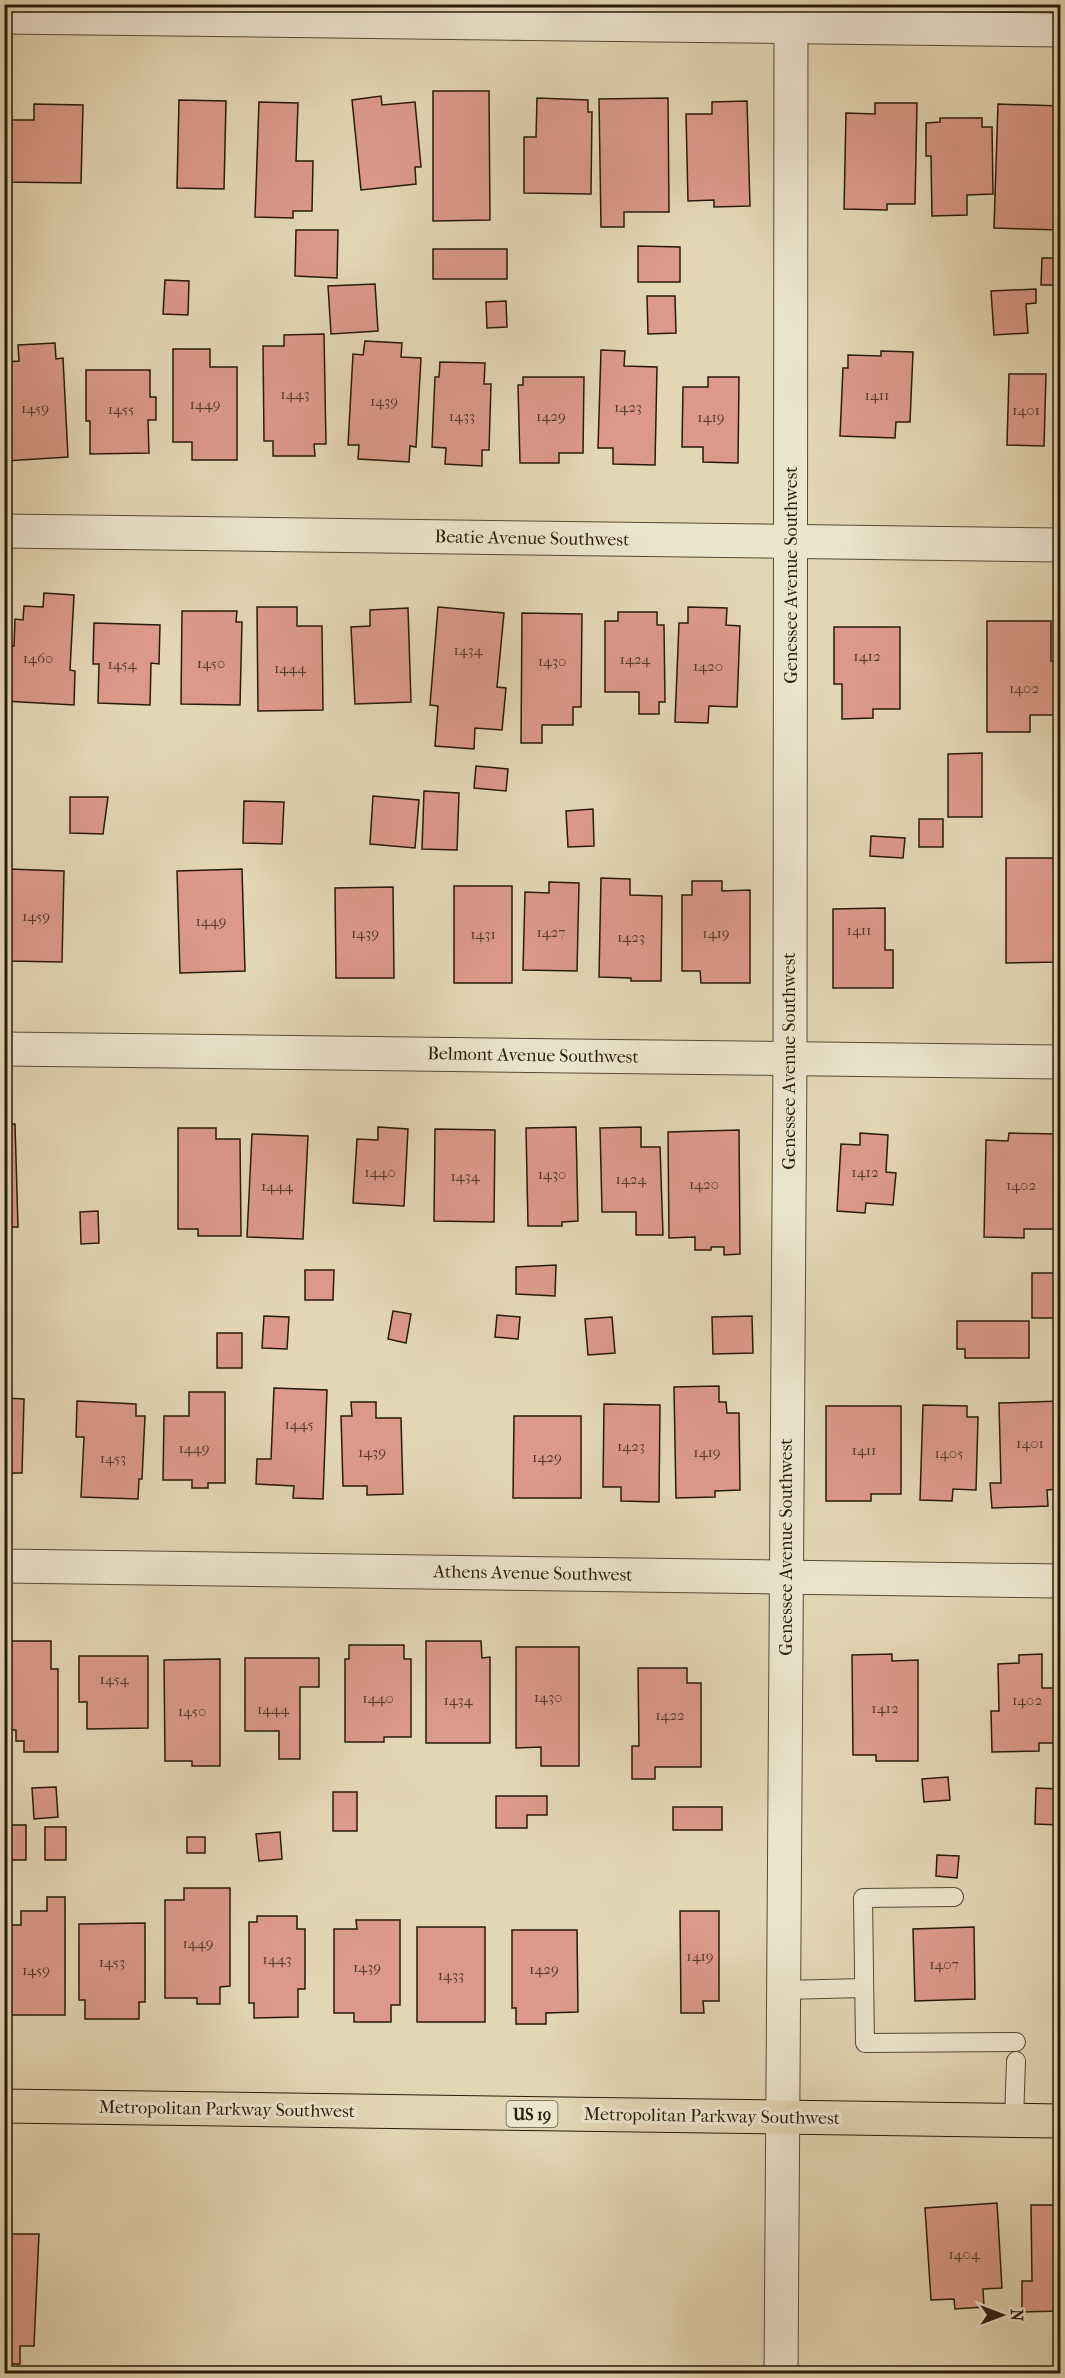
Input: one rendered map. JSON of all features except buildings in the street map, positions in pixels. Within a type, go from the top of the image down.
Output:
[{"type":"main road","name":"Metropolitan Parkway Southwest","points":[[4,2106],[1060,2121]]},
{"type":"street","points":[[4,17],[791,16],[1060,30]]},
{"type":"street","name":"Genessee Avenue Southwest","points":[[781,2373],[790,1059],[791,16]]},
{"type":"street","name":"Beatie Avenue Southwest","points":[[4,531],[1060,545]]},
{"type":"street","name":"Belmont Avenue Southwest","points":[[4,1049],[1060,1062]]},
{"type":"street","name":"Athens Avenue Southwest","points":[[4,1566],[1060,1581]]},
{"type":"lane","points":[[954,1897],[863,1898],[865,2043],[1016,2042]]},
{"type":"lane","points":[[783,1990],[864,1988]]},
{"type":"lane","points":[[1014,2120],[1016,2061]]}]
